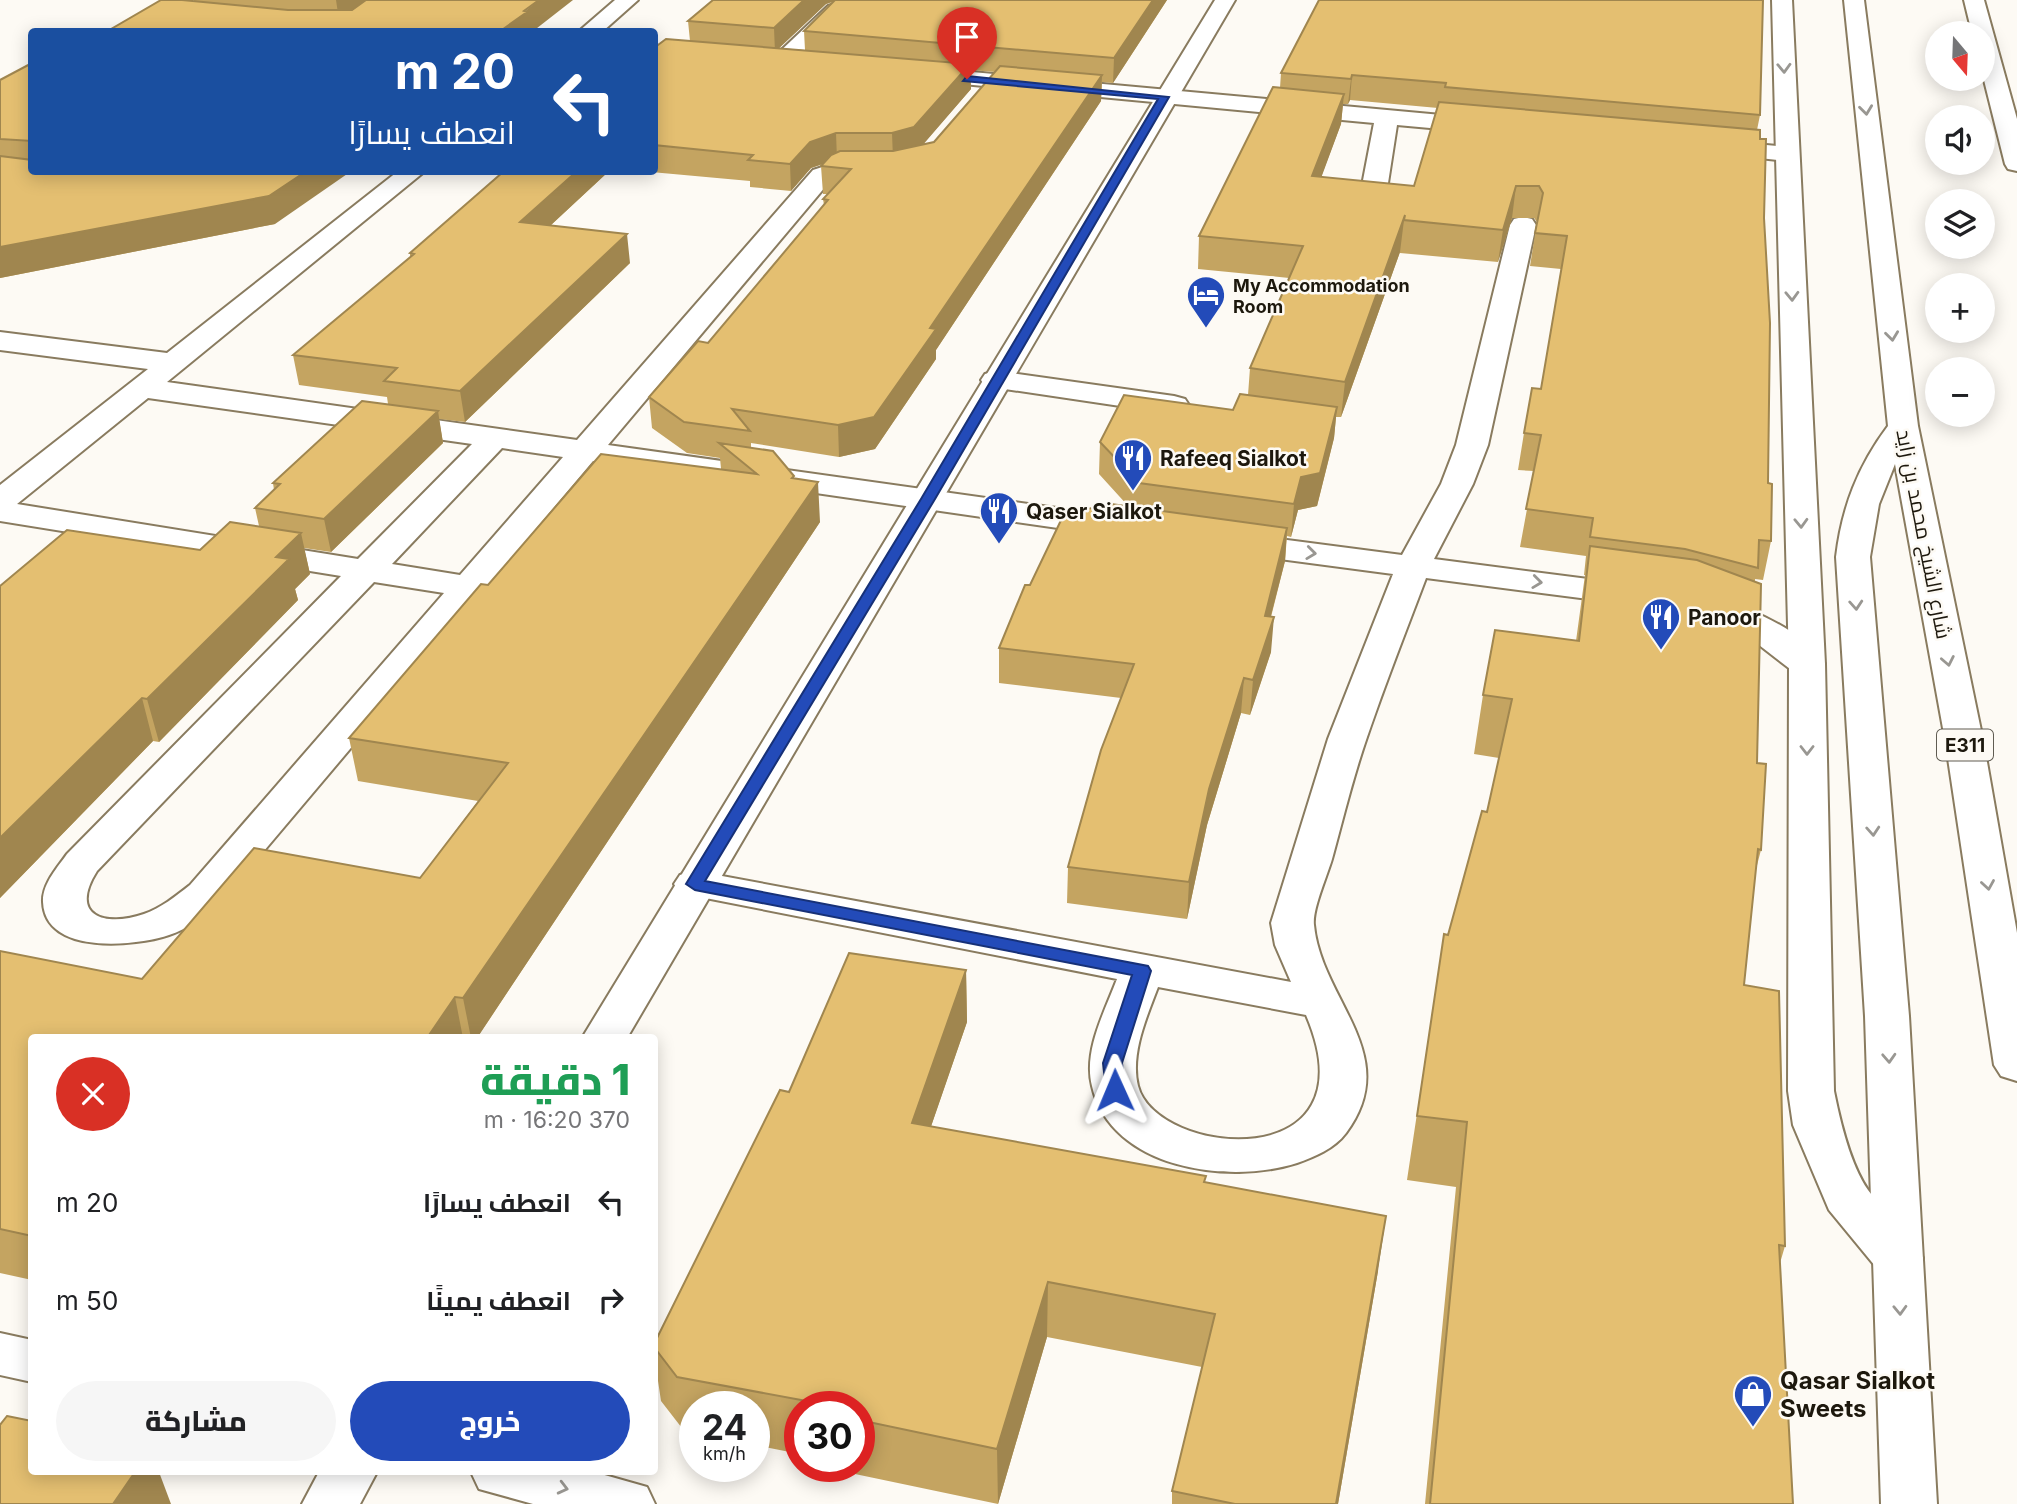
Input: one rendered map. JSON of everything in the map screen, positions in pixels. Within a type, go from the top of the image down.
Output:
[{"type":"main road","points":[[593,28],[628,0]]},
{"type":"main road","points":[[606,1034],[928,499],[1164,97],[1225,0]]},
{"type":"main road","points":[[1782,0],[1807,664],[1807,833],[1812,934],[1809,1059],[1811,1091],[1817,1125],[1846,1197],[1898,1258]]},
{"type":"main road","name":"شارع الشيخ محمد بن زايد","points":[[1854,0],[1903,426],[1965,745],[2017,1065]]},
{"type":"main road","points":[[1974,0],[1980,21]]},
{"type":"main road","points":[[782,62],[835,10]]},
{"type":"main road","points":[[757,60],[809,64]]},
{"type":"main road","points":[[900,73],[1511,129]]},
{"type":"main road","points":[[1995,80],[2017,164]]},
{"type":"main road","points":[[966,114],[993,82]]},
{"type":"main road","points":[[1373,196],[1387,117]]},
{"type":"main road","points":[[1690,145],[1787,154]]},
{"type":"main road","points":[[495,438],[82,863],[66,882],[61,901],[69,918],[91,929],[121,932],[154,925],[183,912],[205,894],[822,175],[849,167],[905,168]]},
{"type":"main road","points":[[0,501],[408,175]]},
{"type":"main road","points":[[1142,971],[1112,1063],[1115,1090],[1130,1115],[1157,1136],[1192,1152],[1232,1158],[1272,1153],[1306,1141],[1330,1120],[1341,1096],[1344,1072],[1333,1025],[1320,1003],[1295,945],[1294,913],[1347,739],[1413,566],[1452,494],[1472,445],[1523,225]]},
{"type":"main road","points":[[0,341],[173,363]]},
{"type":"main road","points":[[996,380],[1196,408]]},
{"type":"main road","points":[[143,388],[1145,531]]},
{"type":"main road","points":[[1903,426],[1881,457],[1862,499],[1853,557],[1887,1016],[1909,1504]]},
{"type":"main road","points":[[0,511],[469,587]]},
{"type":"main road","points":[[1199,538],[1679,601],[1751,623],[1773,636],[1807,664]]},
{"type":"main road","points":[[695,884],[1320,1003]]},
{"type":"main road","points":[[0,1354],[28,1360]]},
{"type":"main road","points":[[330,1504],[347,1475]]},
{"type":"main road","points":[[511,1475],[627,1504]]},
{"type":"building","points":[[161,0],[288,10],[352,10],[366,0],[539,0],[505,28],[113,28]]},
{"type":"building","points":[[713,0],[804,0],[774,28],[688,21]]},
{"type":"building","points":[[835,0],[1153,0],[1114,58],[804,31]]},
{"type":"building","points":[[1319,0],[1763,0],[1760,115],[1445,87],[1446,83],[1352,75],[1351,79],[1281,73]]},
{"type":"building","points":[[666,39],[970,64],[914,127],[892,133],[836,133],[810,142],[790,164],[748,160],[753,155],[658,145],[658,45]]},
{"type":"building","points":[[28,65],[28,141],[0,139],[0,80]]},
{"type":"building","points":[[1000,66],[1102,75],[930,328],[936,329],[874,417],[838,425],[732,409],[750,431],[684,422],[649,397],[698,341],[708,343],[828,200],[823,199],[851,169],[821,166],[831,155],[840,151],[893,151],[934,142]]},
{"type":"building","points":[[1273,87],[1344,94],[1312,176],[1414,186],[1439,102],[1760,130],[1760,139],[1766,139],[1764,218],[1770,323],[1768,483],[1772,484],[1771,541],[1759,540],[1758,568],[1685,549],[1590,537],[1593,518],[1526,509],[1541,435],[1524,433],[1532,388],[1541,389],[1567,236],[1535,233],[1543,193],[1539,186],[1516,186],[1503,230],[1404,220],[1405,215],[1345,382],[1250,368],[1303,246],[1199,236]]},
{"type":"building","points":[[0,156],[28,160],[28,175],[300,175],[269,196],[0,247]]},
{"type":"building","points":[[500,175],[573,175],[520,222],[627,234],[460,391],[384,381],[397,368],[293,355],[414,254],[410,253]]},
{"type":"building","points":[[1240,394],[1337,407],[1320,473],[1301,477],[1294,504],[1139,483],[1100,442],[1124,395],[1233,410]]},
{"type":"building","points":[[362,401],[438,411],[324,519],[255,508],[280,484],[273,483]]},
{"type":"building","points":[[719,443],[773,451],[794,476],[792,478],[818,482],[463,998],[455,997],[430,1034],[28,1034],[28,1235],[0,1229],[0,951],[142,979],[254,848],[420,878],[508,763],[349,738],[481,584],[488,585],[601,454],[757,474]]},
{"type":"building","points":[[1111,504],[1287,528],[1265,616],[1274,617],[1253,680],[1244,678],[1209,789],[1189,882],[1068,867],[1101,750],[1134,664],[999,648],[1025,585],[1030,585],[1064,514]]},
{"type":"building","points":[[230,522],[301,533],[276,557],[289,559],[0,838],[0,586],[67,530],[200,550]]},
{"type":"building","points":[[1590,546],[1697,560],[1761,584],[1757,763],[1766,764],[1761,850],[1758,849],[1744,985],[1779,991],[1785,1246],[1779,1245],[1793,1504],[1430,1504],[1467,1122],[1417,1116],[1444,934],[1448,935],[1482,811],[1487,812],[1512,699],[1483,695],[1495,630],[1579,641]]},
{"type":"building","points":[[849,953],[966,970],[912,1123],[1206,1176],[1204,1182],[1386,1216],[1336,1504],[1235,1504],[1172,1491],[1215,1314],[1048,1282],[997,1449],[875,1423],[875,1391],[784,1391],[784,1397],[770,1394],[770,1391],[753,1391],[677,1377],[658,1352],[658,1336],[780,1090],[789,1092]]},
{"type":"building","points":[[7,1416],[28,1420],[28,1475],[133,1475],[113,1504],[0,1504],[0,1425]]},
{"type":"place","name":"My Accommodation Room","points":[[1206,329]]},
{"type":"place","name":"Rafeeq Sialkot","points":[[1133,492]]},
{"type":"place","name":"Qaser Sialkot","points":[[999,545]]},
{"type":"place","name":"Panoor","points":[[1661,651]]},
{"type":"place","name":"Qasar Sialkot Sweets","points":[[1753,1428]]},
{"type":"route","points":[[967,79],[1164,97],[928,499],[695,884],[1142,971],[1112,1063],[1115,1090]]}]
